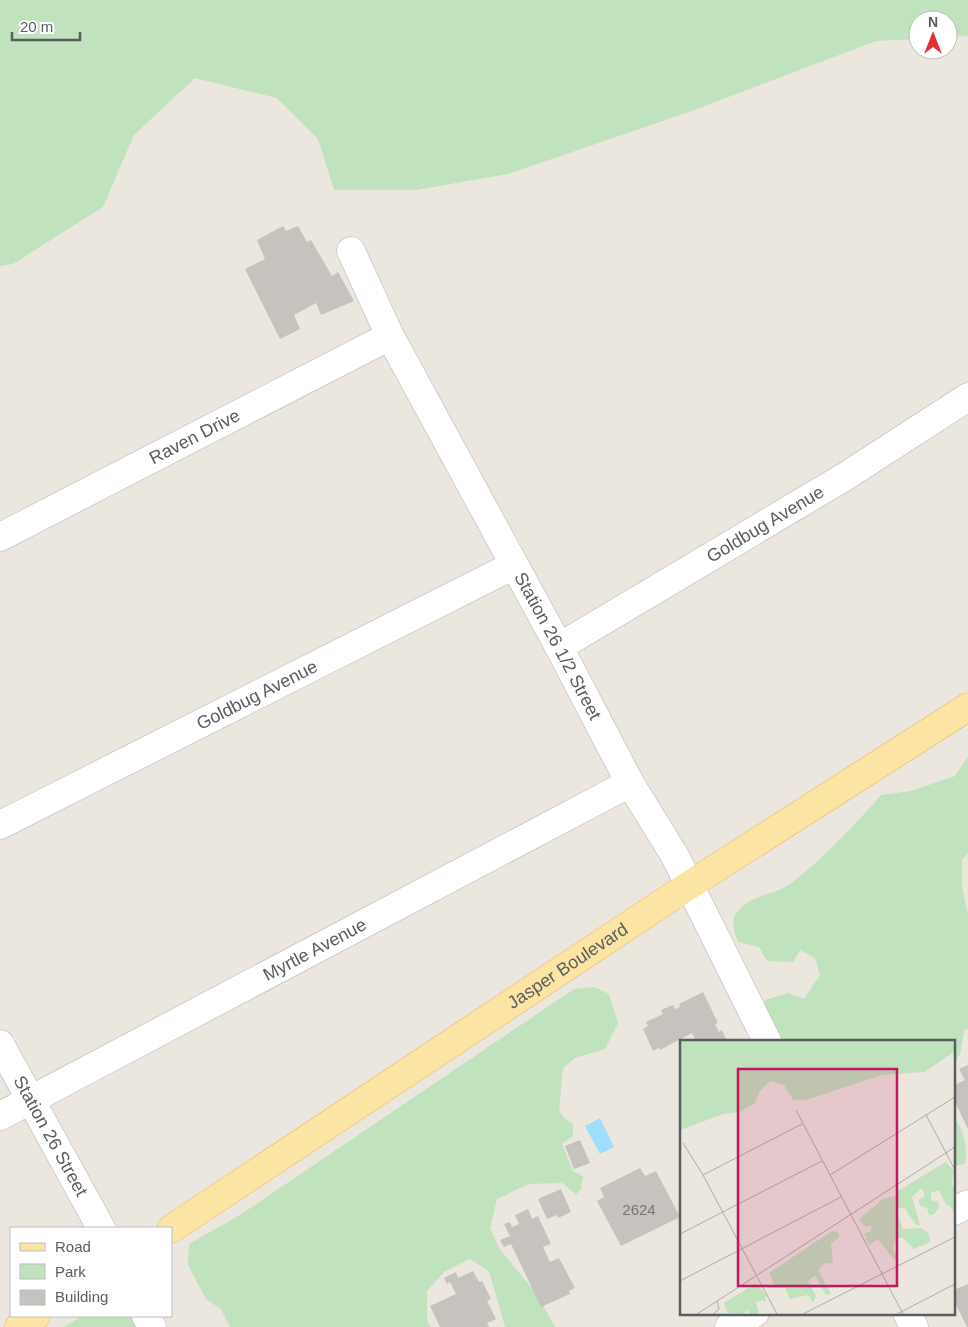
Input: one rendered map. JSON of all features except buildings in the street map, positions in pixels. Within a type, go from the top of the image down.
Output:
[{"type":"main road","name":"Jasper Boulevard","points":[[172,1228],[688,886],[968,707]]},
{"type":"main road","points":[[18,1327],[34,1317]]},
{"type":"street","name":"Station 26 1/2 Street","points":[[351,251],[390,336],[559,647],[630,783],[673,852],[688,886],[766,1040]]},
{"type":"street","name":"Raven Drive","points":[[0,537],[390,336]]},
{"type":"street","name":"Goldbug Avenue","points":[[559,647],[846,476],[968,397]]},
{"type":"street","name":"Goldbug Avenue","points":[[0,825],[514,565]]},
{"type":"street","name":"Myrtle Avenue","points":[[0,1116],[630,783]]},
{"type":"street","name":"Station 26 Street","points":[[0,1044],[100,1227]]},
{"type":"street","points":[[956,1210],[968,1204]]},
{"type":"street","points":[[729,1327],[753,1314]]},
{"type":"street","points":[[908,1314],[914,1327]]},
{"type":"green space","points":[[0,0],[968,0],[968,36],[958,36],[958,10],[908,10],[908,39],[876,41],[686,113],[508,174],[416,190],[334,190],[318,139],[277,98],[195,78],[134,135],[103,207],[13,264],[0,266]]},
{"type":"green space","points":[[968,756],[968,854],[962,859],[962,887],[968,914],[968,1029],[964,1031],[960,1054],[956,1059],[956,1040],[777,1040],[766,1011],[765,1000],[788,993],[804,999],[820,975],[815,958],[800,950],[793,962],[767,961],[759,947],[738,942],[733,924],[736,913],[748,902],[783,888],[803,874],[838,842],[881,795],[911,791],[955,776]]},
{"type":"green space","points":[[594,987],[609,994],[618,1023],[605,1049],[575,1058],[563,1068],[559,1111],[564,1118],[573,1124],[573,1136],[562,1144],[573,1171],[583,1176],[581,1189],[576,1194],[562,1183],[529,1184],[497,1199],[490,1228],[499,1248],[538,1296],[555,1327],[505,1327],[489,1271],[470,1259],[445,1271],[427,1291],[427,1321],[431,1327],[230,1327],[221,1309],[206,1299],[188,1265],[189,1244],[240,1215],[574,989]]},
{"type":"green space","points":[[956,1121],[963,1134],[966,1151],[965,1164],[956,1166]]},
{"type":"green space","points":[[80,1317],[134,1317],[141,1327],[64,1327]]},
{"type":"water","points":[[600,1118],[614,1147],[600,1154],[585,1126]]}]
